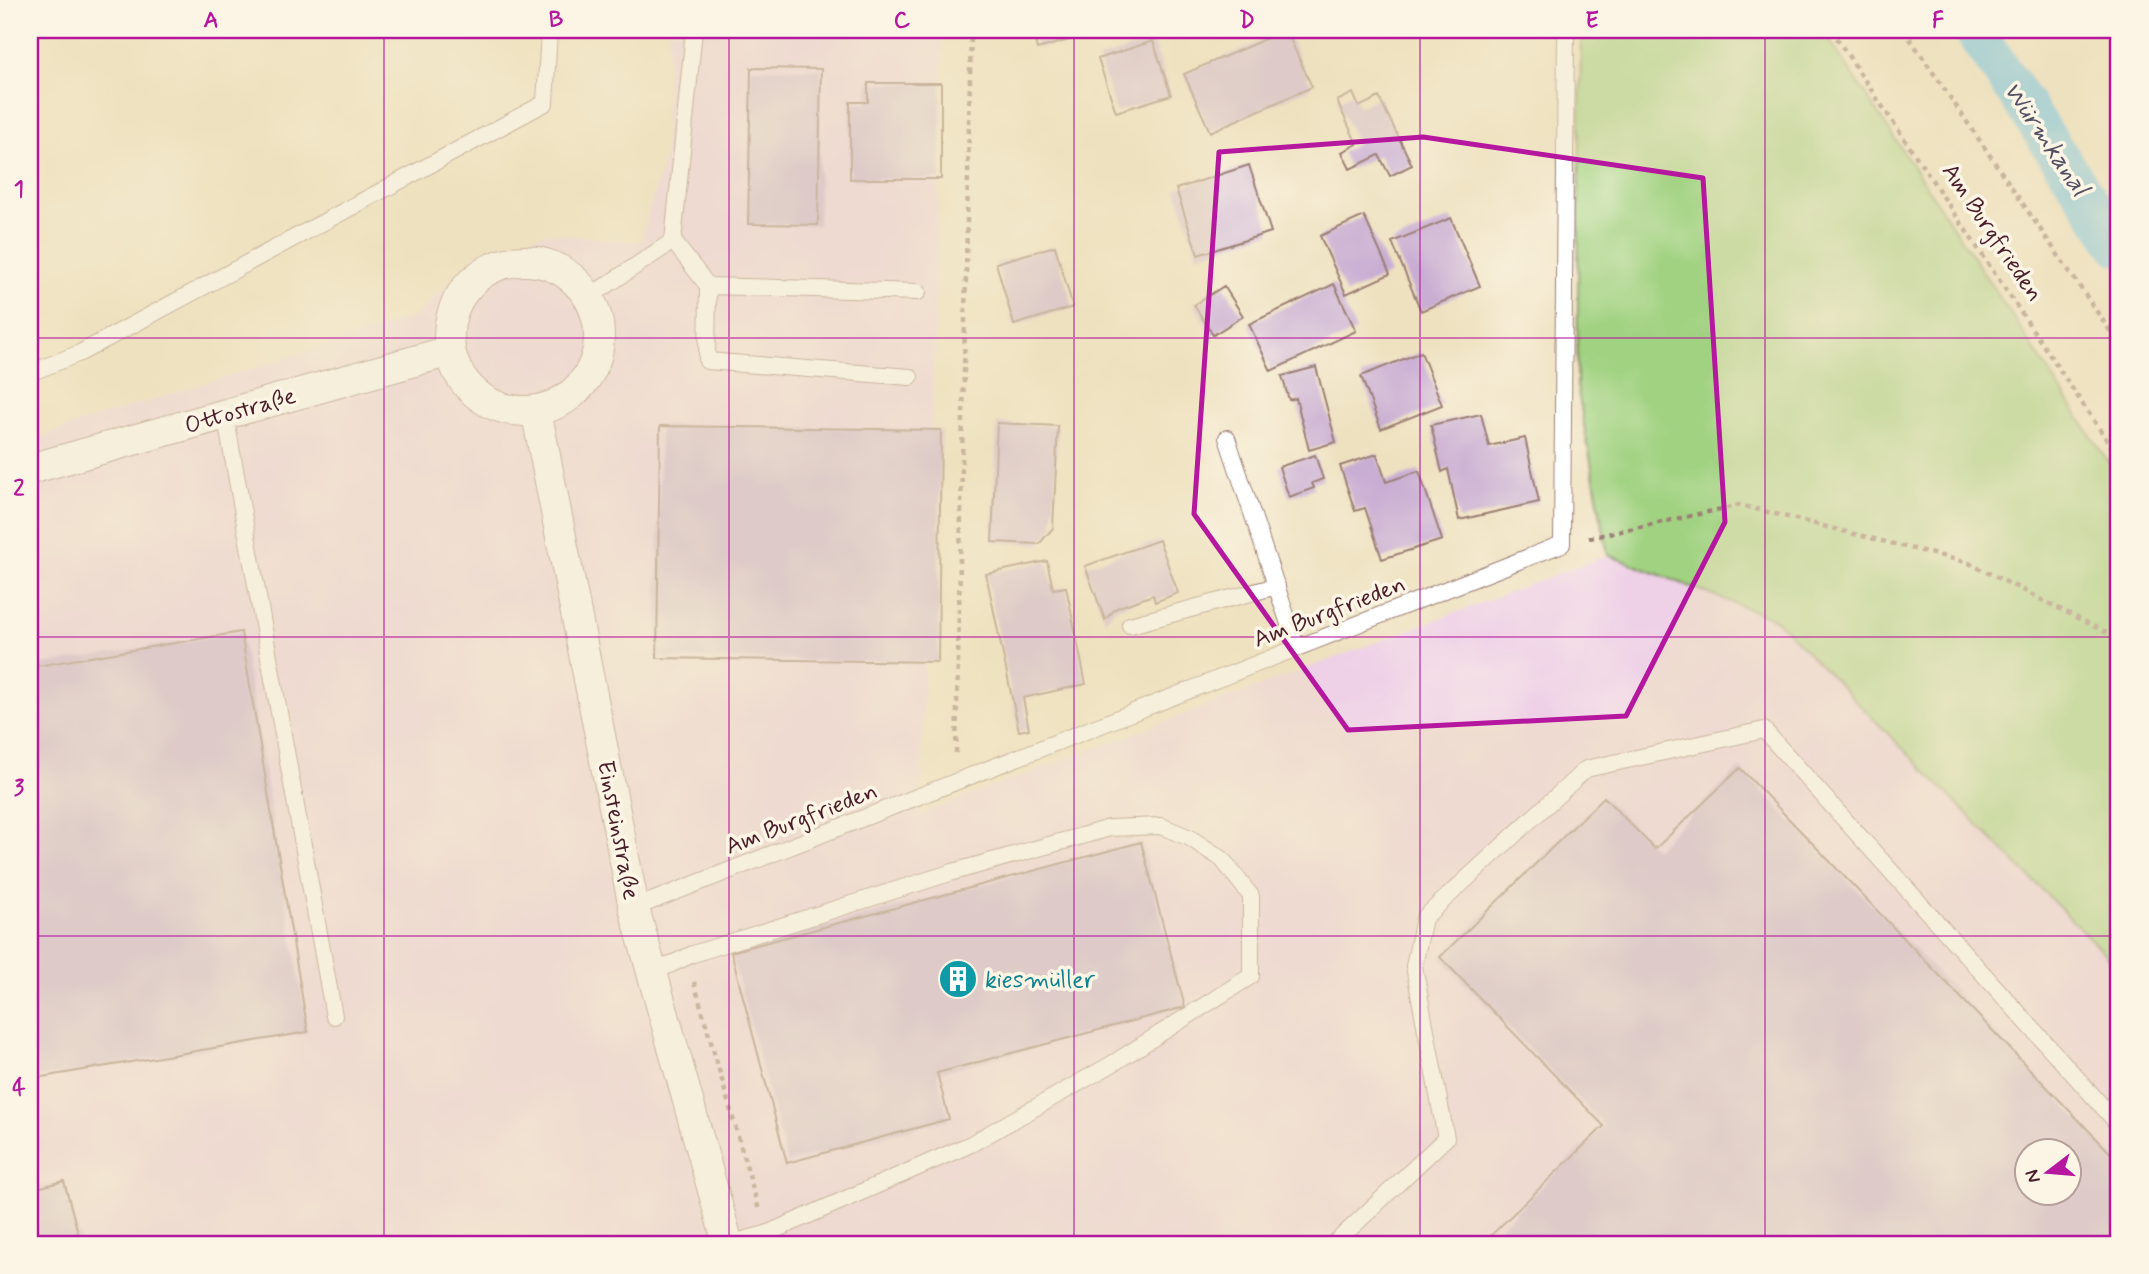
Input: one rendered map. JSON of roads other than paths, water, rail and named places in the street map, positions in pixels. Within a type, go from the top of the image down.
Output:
[{"type":"street","points":[[514,260],[539,261],[562,270],[582,286],[589,297],[595,307],[600,332],[597,357],[586,380],[568,397],[546,409],[521,412],[496,407],[475,394],[458,374],[450,351],[448,327],[455,303],[469,282],[490,267],[514,260]]},
{"type":"street","name":"Ottostraße","points":[[30,469],[450,351]]},
{"type":"street","name":"Einsteinstraße","points":[[536,410],[634,908],[728,1244]]},
{"type":"lane","points":[[30,373],[80,353],[545,103],[549,30]]},
{"type":"lane","points":[[694,30],[673,241],[708,286],[707,361],[910,377]]},
{"type":"lane","name":"Am Burgfrieden","points":[[634,908],[1562,544],[1566,30]]},
{"type":"lane","points":[[589,297],[673,241]]},
{"type":"lane","points":[[708,286],[918,292]]},
{"type":"lane","points":[[225,414],[334,1016]]},
{"type":"lane","points":[[1227,438],[1297,648]]},
{"type":"lane","points":[[1130,625],[1277,586]]},
{"type":"lane","points":[[1334,1244],[1446,1138],[1414,966],[1424,918],[1586,769],[1764,730],[2119,1125]]},
{"type":"lane","points":[[652,973],[719,946],[953,872],[1110,828],[1161,826],[1190,838],[1222,859],[1251,896],[1251,976],[1112,1064],[971,1144],[766,1234],[728,1244]]},
{"type":"waterway","name":"Würmkanal","points":[[1974,30],[2119,246]]},
{"type":"place","name":"kiesmüller","points":[[958,979]]}]
